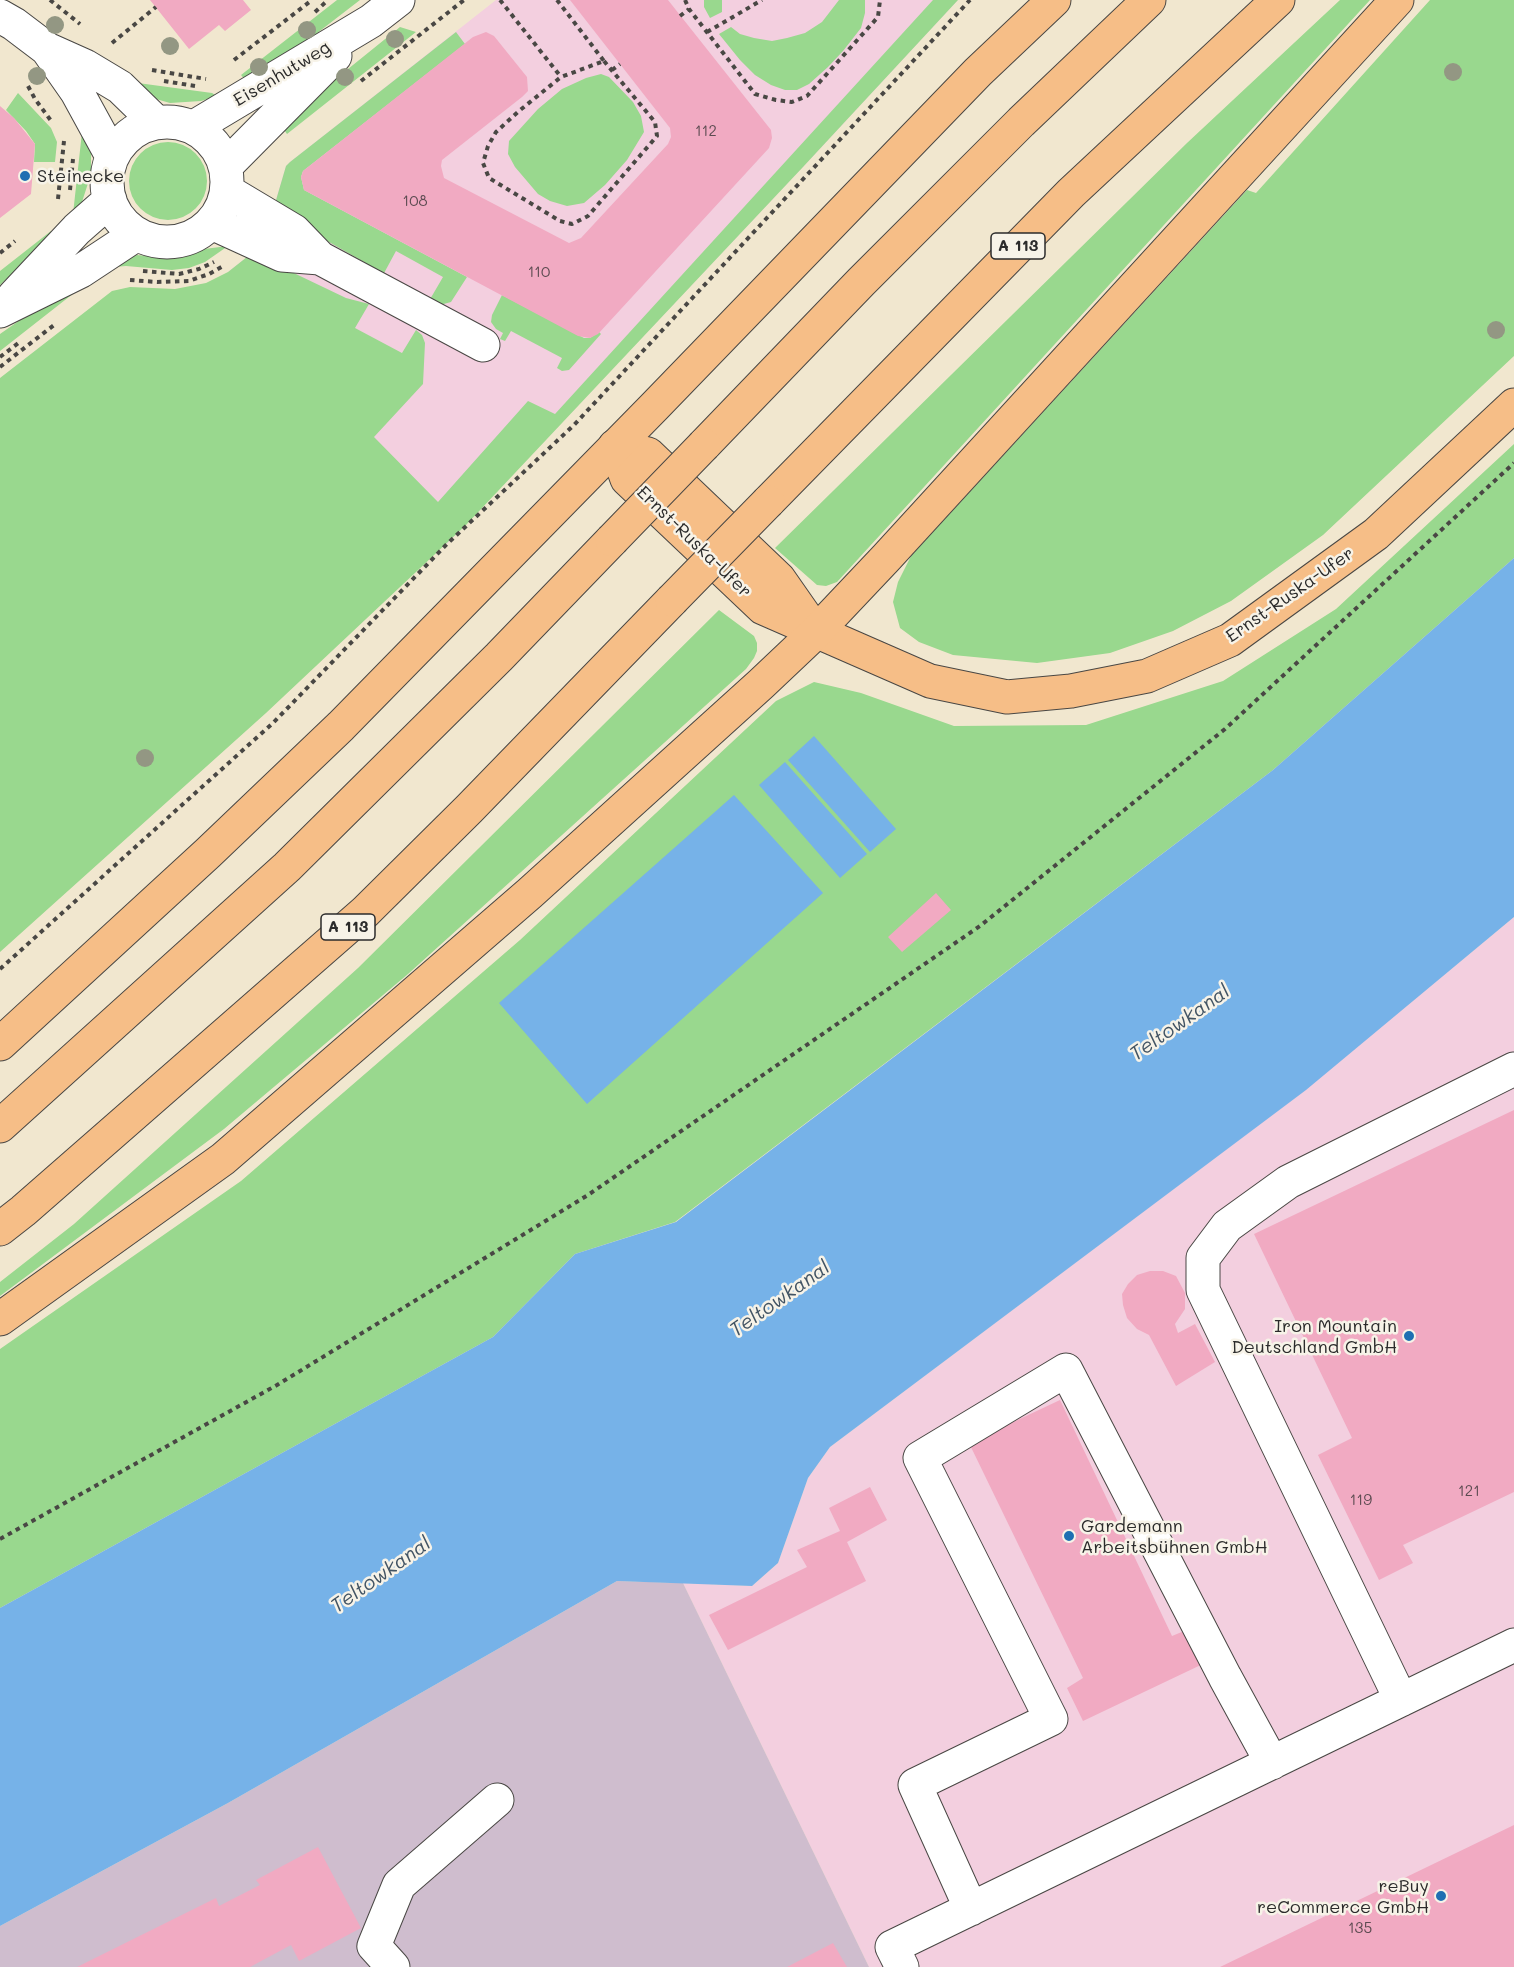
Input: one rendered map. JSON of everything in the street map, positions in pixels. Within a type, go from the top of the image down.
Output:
[{"type":"main road","points":[[0,1044],[208,854],[341,726],[978,72],[1054,0]]},
{"type":"main road","points":[[0,1126],[287,867],[483,673],[861,282],[1021,122],[1149,0]]},
{"type":"main road","name":"A 113","points":[[0,1228],[23,1212],[365,912],[469,810],[1071,193],[1278,0]]},
{"type":"main road","points":[[0,1319],[223,1159],[530,893],[761,684],[816,632],[886,558],[1396,0]]},
{"type":"main road","name":"Ernst-Ruska-Ufer","points":[[615,446],[648,454],[779,579],[816,632],[930,681],[1007,698],[1071,691],[1147,676],[1230,640],[1376,534],[1514,405]]},
{"type":"street","name":"Eisenhutweg","points":[[194,127],[370,21],[398,0]]},
{"type":"street","points":[[0,16],[47,49],[85,66],[120,87],[156,122]]},
{"type":"street","name":"Eisenhutweg","points":[[212,223],[222,208],[227,179],[370,21]]},
{"type":"street","points":[[47,49],[77,92],[112,156]]},
{"type":"street","points":[[320,258],[282,255],[212,223],[199,234],[184,240],[152,241],[137,234],[116,214],[110,200],[107,185],[112,156],[123,141],[138,129],[156,122],[176,122],[194,127],[209,138],[220,151],[227,179],[294,231],[320,258],[483,345]]},
{"type":"street","points":[[0,311],[77,229],[110,200]]},
{"type":"street","points":[[0,311],[81,271],[137,234]]},
{"type":"street","points":[[1401,1700],[1203,1290],[1203,1258],[1227,1226],[1288,1182],[1514,1070]]},
{"type":"street","points":[[971,1909],[915,1785],[1051,1719],[920,1458],[1066,1370],[1272,1763]]},
{"type":"street","points":[[902,1967],[892,1947],[1514,1645]]},
{"type":"street","points":[[393,1967],[374,1946],[399,1885],[496,1800]]},
{"type":"path","points":[[50,0],[85,29]]},
{"type":"path","points":[[226,66],[312,0]]},
{"type":"path","points":[[311,15],[328,0]]},
{"type":"path","points":[[500,0],[561,77]]},
{"type":"path","points":[[557,0],[655,122],[657,136],[588,216],[572,224],[560,221],[489,178],[483,164],[488,146],[496,132],[519,111],[561,77],[604,61]]},
{"type":"path","points":[[685,0],[689,9],[755,94],[792,102],[807,96],[878,17],[880,0]]},
{"type":"path","points":[[707,32],[762,0]]},
{"type":"path","points":[[0,969],[273,723],[447,544],[574,425],[970,0]]},
{"type":"path","points":[[112,43],[156,7]]},
{"type":"path","points":[[680,16],[689,9]]},
{"type":"path","points":[[103,39],[120,48]]},
{"type":"path","points":[[612,70],[620,64]]},
{"type":"path","points":[[151,69],[209,80]]},
{"type":"path","points":[[155,80],[197,86]]},
{"type":"path","points":[[34,86],[28,85],[35,99],[53,123]]},
{"type":"path","points":[[54,207],[58,201],[64,139]]},
{"type":"path","points":[[70,192],[74,150]]},
{"type":"path","points":[[0,254],[17,240]]},
{"type":"path","points":[[125,279],[157,282],[189,280],[209,274],[228,263]]},
{"type":"path","points":[[0,367],[62,319]]},
{"type":"path","points":[[0,1539],[277,1385],[588,1195],[980,926],[1225,729],[1514,463]]},
{"type":"shaded area","points":[[496,0],[958,0],[447,544],[228,272],[252,253],[267,229],[286,166]]},
{"type":"shaded area","points":[[1514,917],[1514,1967],[869,1967],[683,1583],[752,1586],[778,1563],[808,1478],[830,1447],[1305,1090]]},
{"type":"shaded area","points":[[617,1581],[683,1583],[869,1967],[0,1967],[0,1926],[228,1803]]},
{"type":"green space","points":[[337,0],[360,0],[299,47],[247,82],[241,75]]},
{"type":"green space","points":[[704,0],[722,0],[722,12],[710,18],[704,7]]},
{"type":"green space","points":[[839,0],[865,0],[865,13],[861,28],[828,67],[809,84],[797,90],[785,90],[771,85],[755,75],[719,34],[731,27],[740,34],[772,41],[805,33],[822,22]]},
{"type":"green space","points":[[933,0],[958,0],[466,525],[266,713],[0,952],[0,378],[112,291],[130,287],[175,289],[206,283],[228,272],[252,253],[346,298],[369,304],[355,328],[402,353],[416,330],[422,335],[425,343],[423,384],[374,437],[438,502],[528,401],[555,414]]},
{"type":"green space","points":[[1340,0],[1370,0],[837,582],[826,586],[817,585],[775,548],[1187,143]]},
{"type":"green space","points":[[1430,0],[1514,0],[1514,356],[1323,535],[1231,601],[1173,631],[1110,653],[1037,663],[953,655],[919,642],[900,628],[893,602],[898,582],[911,556],[1247,190],[1256,193]]},
{"type":"green space","points":[[400,27],[416,32],[287,134],[280,124]]},
{"type":"green space","points":[[456,32],[465,44],[303,171],[301,177],[304,190],[467,277],[451,302],[440,305],[429,301],[443,277],[396,251],[383,275],[299,225],[274,207],[286,166],[290,162]]},
{"type":"green space","points":[[601,74],[609,77],[633,102],[641,116],[644,132],[627,160],[605,185],[584,203],[567,206],[550,201],[538,194],[515,167],[508,154],[509,141],[538,109],[562,89]]},
{"type":"green space","points":[[138,83],[212,93],[217,96],[201,101],[170,103],[156,99],[134,86]]},
{"type":"green space","points":[[18,93],[51,128],[57,142],[55,162],[34,162],[35,144],[6,110]]},
{"type":"green space","points":[[83,123],[91,145],[91,174],[81,205],[73,214]]},
{"type":"green space","points":[[168,142],[183,145],[195,154],[204,166],[207,181],[204,196],[195,208],[183,217],[168,220],[153,217],[141,208],[132,196],[129,181],[132,166],[141,154],[153,145]]},
{"type":"green space","points":[[51,231],[54,234],[0,285],[0,271]]},
{"type":"green space","points":[[228,246],[205,262],[189,268],[172,270],[114,267],[123,259],[137,255],[170,258],[204,249]]},
{"type":"green space","points":[[88,282],[0,351],[0,334],[33,311]]},
{"type":"green space","points":[[502,295],[584,338],[590,338],[599,332],[601,334],[569,370],[562,371],[557,368],[562,358],[511,331],[505,341],[500,339],[503,333],[491,322]]},
{"type":"green space","points":[[1514,444],[1514,558],[1273,770],[675,1222],[575,1254],[493,1337],[0,1608],[0,1349],[241,1181],[520,940],[776,701],[814,682],[861,693],[954,726],[1086,725],[1223,681],[1336,609]]},
{"type":"green space","points":[[719,610],[754,636],[757,651],[746,669],[408,974],[224,1129],[0,1296],[0,1282],[74,1224],[358,968]]},
{"type":"water","name":"Teltowkanal","points":[[1514,558],[1514,917],[1306,1090],[830,1447],[808,1478],[778,1563],[752,1586],[617,1581],[228,1803],[0,1926],[0,1608],[493,1337],[575,1254],[676,1222],[1273,770]]},
{"type":"water","points":[[814,736],[896,829],[870,852],[788,760]]},
{"type":"water","points":[[785,762],[867,854],[840,878],[759,785]]},
{"type":"water","points":[[734,795],[823,893],[587,1104],[499,1003]]},
{"type":"building","points":[[150,0],[243,0],[251,10],[225,31],[219,25],[189,49]]},
{"type":"building","points":[[570,0],[668,0],[771,130],[772,138],[769,148],[598,334],[590,338],[578,336],[304,190],[301,177],[303,171],[473,37],[486,32],[494,36],[527,77],[528,91],[442,160],[444,178],[569,243],[581,238],[668,144],[671,137],[670,128]]},
{"type":"building","points":[[0,106],[14,118],[35,144],[31,194],[0,218]]},
{"type":"building","points":[[936,893],[951,910],[902,952],[888,937]]},
{"type":"building","name":"Iron Mountain Deutschland GmbH","points":[[1514,1110],[1514,1492],[1403,1545],[1413,1563],[1379,1580],[1318,1455],[1352,1438],[1254,1234]]},
{"type":"building","points":[[1150,1271],[1163,1271],[1176,1276],[1185,1293],[1185,1309],[1175,1324],[1178,1333],[1195,1324],[1215,1362],[1176,1386],[1149,1335],[1137,1329],[1127,1318],[1123,1305],[1122,1294],[1128,1284],[1137,1275]]},
{"type":"building","name":"Gardemann Arbeitsbühnen GmbH","points":[[1060,1400],[1172,1636],[1189,1629],[1205,1663],[1083,1721],[1067,1688],[1083,1678],[969,1443]]},
{"type":"building","points":[[870,1487],[887,1520],[847,1542],[866,1581],[728,1650],[709,1615],[807,1567],[797,1550],[840,1531],[829,1508]]},
{"type":"building","name":"reBuy reCommerce GmbH","points":[[1514,1825],[1514,1967],[1220,1967]]},
{"type":"building","points":[[318,1847],[361,1928],[299,1961],[291,1945],[250,1967],[77,1967],[216,1898],[219,1906],[260,1885],[256,1880]]},
{"type":"building","points":[[833,1943],[847,1967],[787,1967]]},
{"type":"place","name":"Steinecke","points":[[25,176]]},
{"type":"place","name":"Iron Mountain Deutschland GmbH","points":[[1409,1336]]},
{"type":"place","name":"Gardemann Arbeitsbühnen GmbH","points":[[1069,1536]]},
{"type":"place","name":"reBuy reCommerce GmbH","points":[[1441,1896]]}]
